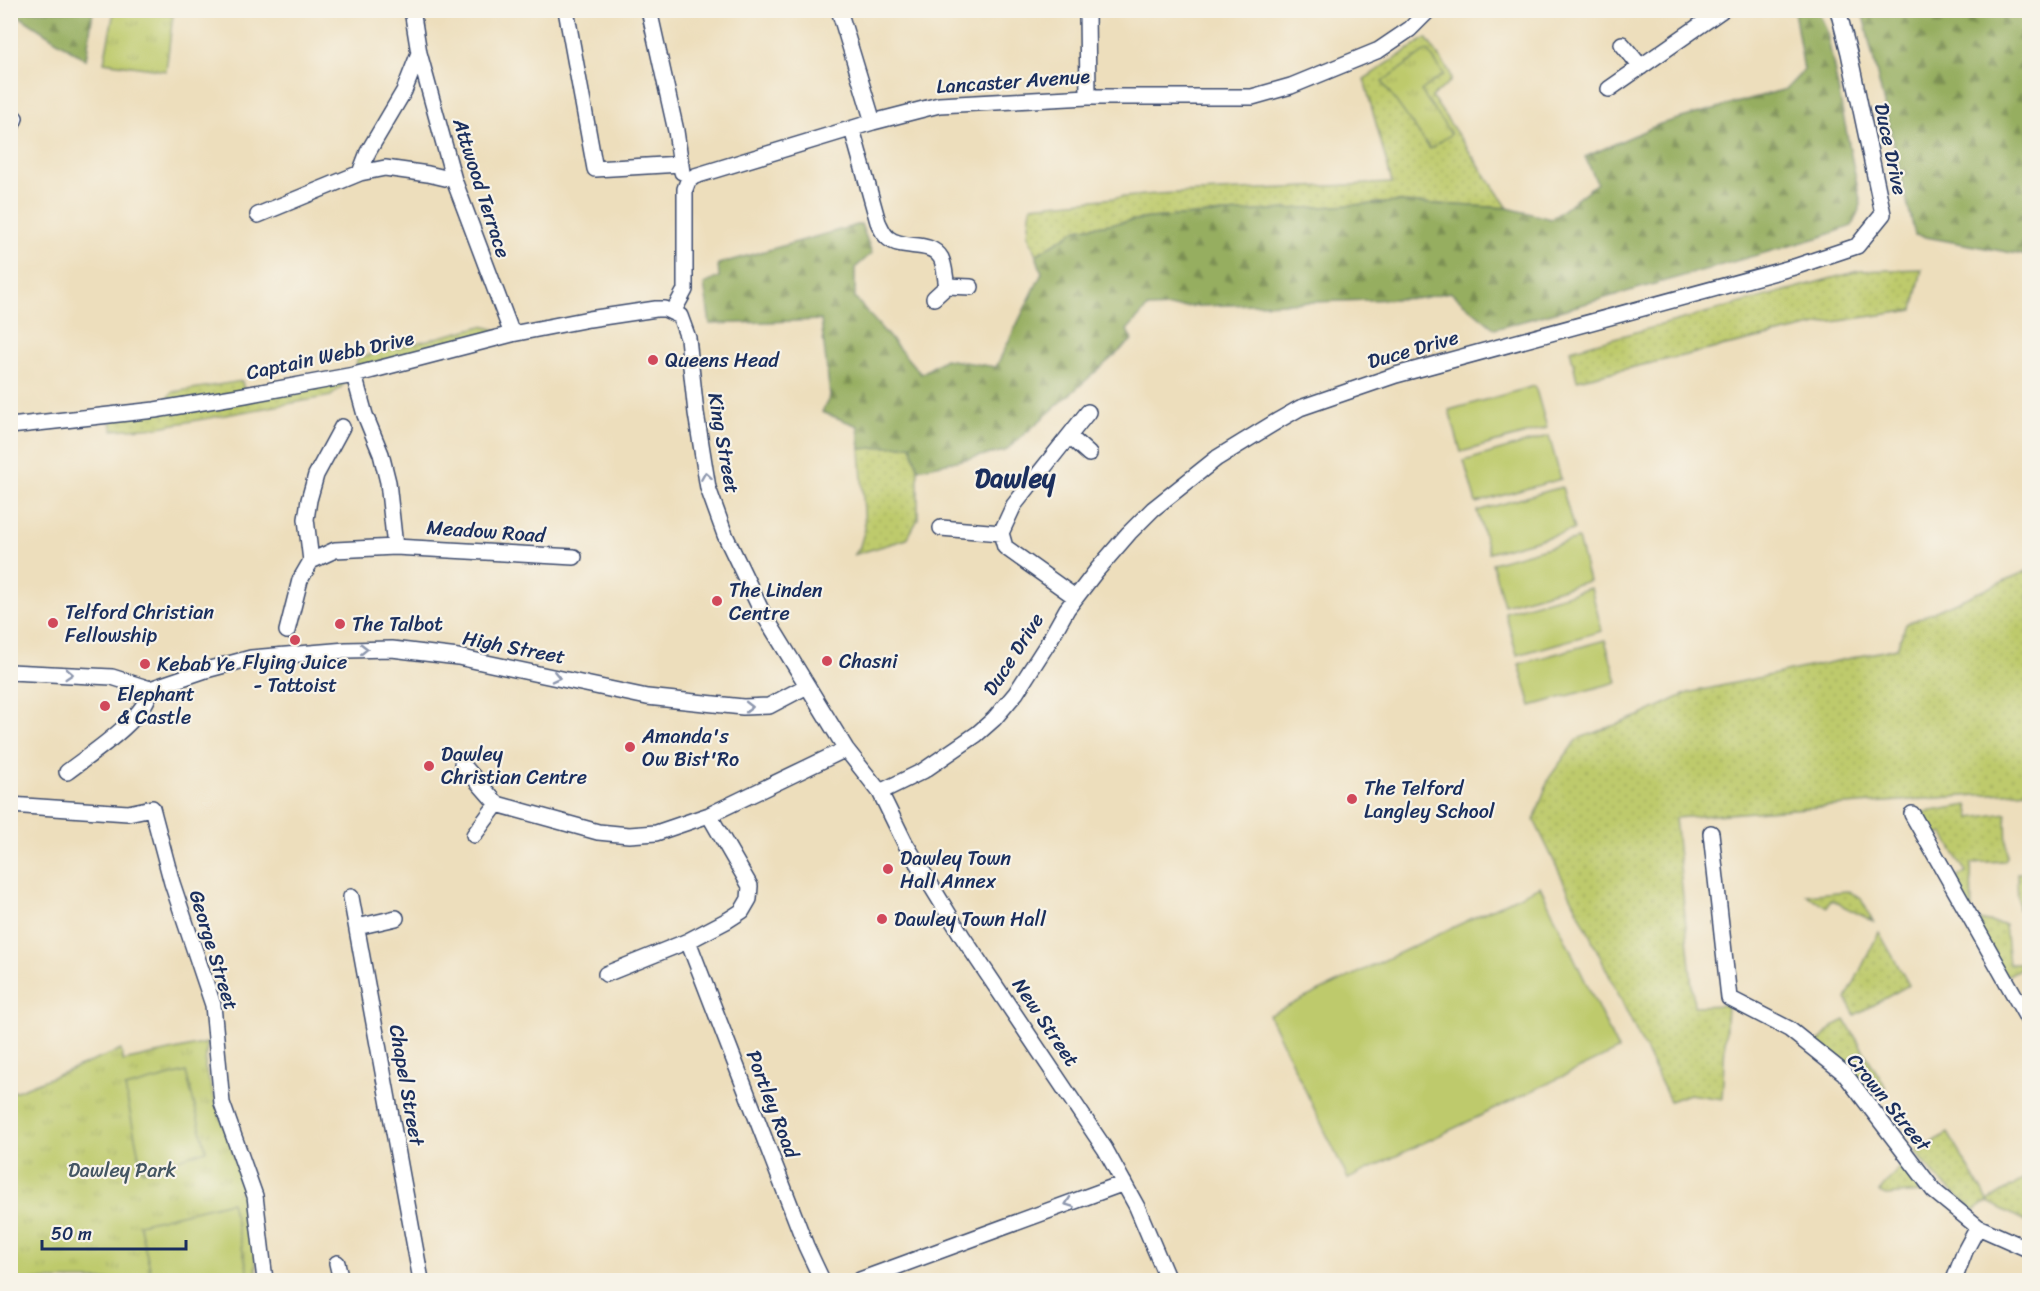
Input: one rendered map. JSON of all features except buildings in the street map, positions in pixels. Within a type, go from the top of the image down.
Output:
[{"type":"street","name":"Attwood Terrace","points":[[412,10],[418,53],[454,180],[512,334]]},
{"type":"street","points":[[566,10],[595,169],[681,164]]},
{"type":"street","points":[[649,10],[676,131],[682,171],[688,181],[684,205],[685,290],[673,312]]},
{"type":"street","points":[[839,10],[873,122]]},
{"type":"street","points":[[1086,10],[1088,97]]},
{"type":"street","name":"Lancaster Avenue","points":[[688,181],[695,176],[873,122],[939,105],[1088,97],[1252,97],[1291,86],[1379,50],[1410,29],[1429,10]]},
{"type":"street","points":[[1609,89],[1722,10]]},
{"type":"street","name":"Duce Drive","points":[[880,792],[923,771],[977,734],[1003,710],[1016,693],[1075,597],[1096,570],[1153,509],[1217,458],[1300,408],[1396,375],[1783,270],[1857,246],[1883,214],[1838,10]]},
{"type":"street","points":[[1622,44],[1641,67]]},
{"type":"street","name":"Attwood Terrace","points":[[360,173],[368,152],[404,91],[418,53]]},
{"type":"street","points":[[852,129],[878,222],[884,233],[890,240],[897,243],[927,247],[936,252],[942,260],[947,286]]},
{"type":"street","points":[[258,215],[360,173],[385,168],[454,180]]},
{"type":"street","points":[[934,298],[947,286],[971,287]]},
{"type":"street","name":"Captain Webb Drive","points":[[10,426],[155,410],[245,395],[354,375],[512,334],[589,319],[656,309],[673,312]]},
{"type":"street","name":"King Street","points":[[673,312],[680,316],[688,338],[702,451],[712,501],[725,536],[761,610],[846,749]]},
{"type":"street","points":[[354,375],[365,415],[381,454],[388,482],[395,547]]},
{"type":"street","points":[[1075,597],[1005,547],[1000,533],[1014,505],[1088,412]]},
{"type":"street","points":[[287,631],[300,580],[311,561],[306,519],[309,500],[316,475],[342,427]]},
{"type":"street","points":[[1069,436],[1089,454]]},
{"type":"street","points":[[941,528],[1000,533]]},
{"type":"street","name":"Meadow Road","points":[[311,561],[335,549],[395,547],[574,557]]},
{"type":"street","name":"High Street","points":[[150,689],[251,658],[346,650],[392,649],[458,657],[647,697],[743,707],[770,706],[807,686]]},
{"type":"street","points":[[10,672],[112,677],[150,689],[149,697],[133,721],[67,772]]},
{"type":"street","points":[[462,764],[497,804],[598,832],[629,835],[656,833],[709,816],[846,749]]},
{"type":"street","name":"New Street","points":[[846,749],[880,792],[905,843],[962,936],[1105,1149],[1137,1207],[1168,1281]]},
{"type":"street","points":[[474,835],[497,804]]},
{"type":"street","name":"George Street","points":[[10,805],[128,813],[152,808],[172,884],[213,1005],[222,1103],[255,1196],[265,1281]]},
{"type":"street","points":[[1912,814],[2030,1023]]},
{"type":"street","points":[[606,974],[688,941],[742,911],[750,900],[750,886],[709,816]]},
{"type":"street","name":"Crown Street","points":[[1711,833],[1729,998],[1789,1029],[1844,1072],[1934,1191],[1978,1227],[2030,1250]]},
{"type":"street","name":"Chapel Street","points":[[351,897],[421,1281]]},
{"type":"street","points":[[357,927],[396,918]]},
{"type":"street","name":"Portley Road","points":[[688,941],[806,1246],[822,1281]]},
{"type":"street","points":[[861,1281],[1124,1183]]},
{"type":"street","points":[[1954,1281],[1965,1251],[1978,1227]]},
{"type":"street","points":[[337,1263],[340,1281]]},
{"type":"green space","points":[[11,11],[93,11],[86,60]]},
{"type":"green space","points":[[114,11],[143,11],[173,15],[166,71],[104,62]]},
{"type":"green space","points":[[1794,11],[1818,11],[1826,28],[1861,205],[1852,226],[1821,237],[1495,329],[1450,292],[1422,298],[1147,308],[1127,330],[1132,340],[1005,451],[918,469],[911,445],[860,449],[858,426],[822,412],[830,396],[821,320],[710,324],[704,284],[719,277],[718,264],[861,224],[872,253],[855,268],[855,298],[921,374],[945,359],[996,367],[1042,273],[1036,255],[1077,229],[1149,218],[1399,202],[1508,208],[1551,219],[1597,183],[1585,157],[1660,124],[1786,89],[1804,70]]},
{"type":"green space","points":[[1862,11],[2029,11],[2029,256],[1915,235]]},
{"type":"green space","points":[[1426,38],[1450,72],[1451,81],[1432,97],[1508,208],[1399,202],[1149,218],[1077,229],[1036,255],[1028,235],[1031,206],[1156,194],[1392,183],[1364,79]]},
{"type":"green space","points":[[1427,50],[1444,74],[1421,91],[1451,134],[1430,149],[1382,82]]},
{"type":"green space","points":[[1922,269],[1913,310],[1826,323],[1577,380],[1570,350],[1858,271]]},
{"type":"green space","points":[[482,326],[512,334],[354,375],[331,396],[159,427],[113,430],[109,415],[155,410],[173,392],[242,381],[245,395],[353,375],[358,358]]},
{"type":"green space","points":[[1535,386],[1547,428],[1461,452],[1449,410]]},
{"type":"green space","points":[[1549,436],[1561,479],[1476,503],[1464,461]]},
{"type":"green space","points":[[911,445],[918,469],[918,519],[907,539],[853,555],[859,549],[865,529],[860,449]]},
{"type":"green space","points":[[1562,487],[1574,530],[1489,553],[1477,511]]},
{"type":"green space","points":[[1578,539],[1589,581],[1504,605],[1492,563]]},
{"type":"green space","points":[[2029,570],[2029,791],[1675,818],[1694,1006],[1727,1005],[1722,1099],[1689,1094],[1670,1101],[1534,820],[1549,778],[1577,739],[1639,716],[1688,693],[1897,648],[1906,624]]},
{"type":"green space","points":[[1591,588],[1602,631],[1517,655],[1505,612]]},
{"type":"green space","points":[[1605,640],[1617,682],[1531,706],[1519,664]]},
{"type":"green space","points":[[1968,805],[1971,818],[2006,813],[2007,857],[2004,861],[1971,863],[1972,919],[2005,925],[2009,964],[2029,964],[2029,981],[2022,968],[2004,977],[1950,881],[1966,873],[1943,833],[1927,840],[1912,814]]},
{"type":"green space","points":[[2017,873],[2029,873],[2029,909],[2018,909]]},
{"type":"green space","points":[[1540,886],[1618,1050],[1348,1179],[1269,1015]]},
{"type":"green space","points":[[1847,891],[1860,897],[1873,921],[1831,900],[1827,907],[1806,895]]},
{"type":"green space","points":[[1879,932],[1909,985],[1855,1015],[1846,999]]},
{"type":"green space","points":[[1845,1020],[1886,1088],[1864,1099],[1813,1048],[1833,1026]]},
{"type":"green space","name":"Dawley Park","points":[[207,1043],[205,1068],[247,1197],[258,1280],[11,1280],[10,1088],[14,1092],[121,1050],[123,1061]]},
{"type":"green space","points":[[186,1072],[206,1150],[142,1171],[125,1088]]},
{"type":"green space","points":[[1948,1133],[1988,1201],[2029,1176],[2029,1223],[1988,1202],[1974,1210],[1938,1179],[1915,1151]]},
{"type":"green space","points":[[1907,1158],[1934,1191],[1886,1195],[1879,1192]]},
{"type":"green space","points":[[231,1202],[250,1280],[153,1280],[139,1224]]},
{"type":"place","name":"Queens Head","points":[[653,360]]},
{"type":"place","name":"The Linden Centre","points":[[717,601]]},
{"type":"place","name":"Telford Christian Fellowship","points":[[53,623]]},
{"type":"place","name":"The Talbot","points":[[340,624]]},
{"type":"place","name":"Flying Juice - Tattoist","points":[[295,640]]},
{"type":"place","name":"Chasni","points":[[827,661]]},
{"type":"place","name":"Kebab Ye","points":[[145,664]]},
{"type":"place","name":"Elephant & Castle","points":[[105,706]]},
{"type":"place","name":"Amanda's Ow Bist'Ro","points":[[630,747]]},
{"type":"place","name":"Dawley Christian Centre","points":[[429,766]]},
{"type":"place","name":"The Telford Langley School","points":[[1352,799]]},
{"type":"place","name":"Dawley Town Hall Annex","points":[[888,869]]},
{"type":"place","name":"Dawley Town Hall","points":[[882,919]]},
{"type":"district","name":"Dawley","points":[[1015,478]]}]
